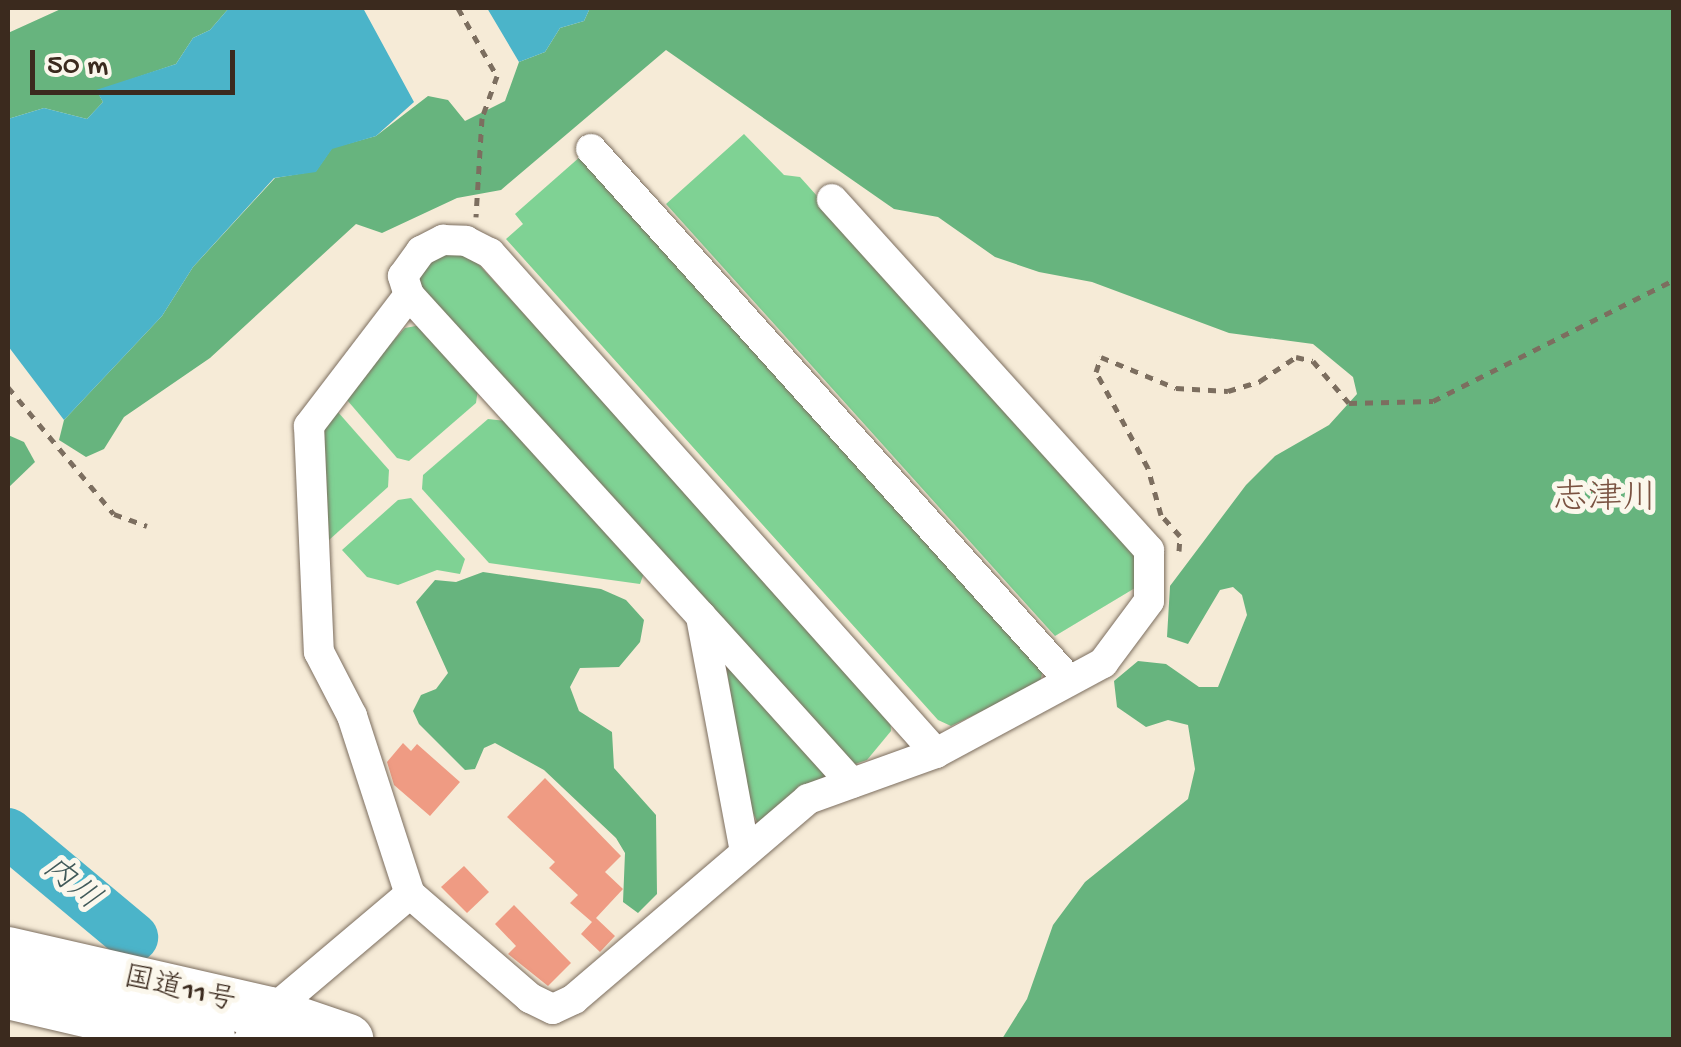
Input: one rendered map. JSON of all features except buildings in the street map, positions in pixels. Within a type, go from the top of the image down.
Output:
[{"type":"highway","name":"国道11号","points":[[8,953],[259,1026],[348,1040]]},
{"type":"highway","name":"国道11号","points":[[8,993],[210,1040]]},
{"type":"street","points":[[590,150],[1068,680]]},
{"type":"street","points":[[409,294],[309,426],[320,652],[352,716],[410,894],[530,998],[554,1009],[574,999],[808,799],[936,753],[1103,663],[1149,601],[1150,550],[832,199]]},
{"type":"street","points":[[852,783],[409,294],[403,276],[421,251],[442,240],[490,253],[936,753]]},
{"type":"street","points":[[702,616],[744,852]]},
{"type":"street","points":[[259,1026],[410,894]]},
{"type":"path","points":[[458,8],[496,76],[482,118],[475,246]]},
{"type":"path","points":[[1150,550],[1174,556],[1180,536],[1161,515],[1148,468],[1106,398],[1096,372],[1101,357],[1176,388],[1228,391],[1260,380],[1296,357],[1312,361],[1349,403],[1433,401],[1674,280]]},
{"type":"path","points":[[8,387],[114,514],[147,526]]},
{"type":"green space","points":[[63,8],[229,8],[210,30],[193,38],[176,64],[97,91],[103,102],[87,119],[44,108],[8,119],[8,33]]},
{"type":"green space","points":[[590,8],[1673,8],[1673,1039],[1002,1039],[1027,999],[1053,925],[1085,882],[1188,799],[1195,769],[1188,725],[1168,720],[1146,727],[1117,707],[1114,681],[1138,661],[1166,664],[1199,687],[1218,687],[1247,615],[1242,595],[1233,587],[1220,590],[1188,644],[1167,637],[1170,586],[1246,485],[1275,456],[1329,425],[1357,394],[1353,377],[1313,344],[1229,333],[1092,282],[1039,272],[995,257],[938,217],[894,209],[666,50],[501,190],[457,198],[382,233],[356,224],[210,358],[124,417],[104,449],[86,457],[59,440],[64,420],[162,316],[193,267],[275,178],[316,171],[332,148],[376,136],[428,96],[448,100],[465,121],[505,101],[519,62],[545,52],[560,28],[584,21]]},
{"type":"green space","points":[[744,134],[784,175],[800,177],[1137,552],[1135,588],[1055,636],[666,204]]},
{"type":"green space","points":[[581,156],[1043,669],[1040,683],[951,726],[938,720],[506,239],[523,224],[515,214]]},
{"type":"green space","points":[[438,251],[471,256],[890,715],[891,731],[867,760],[849,766],[411,279]]},
{"type":"green space","points":[[421,325],[478,389],[476,403],[409,461],[397,458],[347,400],[347,390],[405,328]]},
{"type":"green space","points":[[337,411],[389,470],[388,487],[329,540],[324,422]]},
{"type":"green space","points":[[488,419],[506,421],[644,573],[640,584],[489,563],[422,489],[423,475]]},
{"type":"green space","points":[[8,435],[24,442],[35,462],[8,488]]},
{"type":"green space","points":[[411,498],[465,559],[460,574],[437,570],[398,585],[367,577],[342,550],[398,500]]},
{"type":"green space","points":[[483,572],[601,589],[626,600],[644,620],[640,642],[619,667],[580,668],[570,687],[579,711],[612,732],[614,768],[656,815],[657,894],[638,913],[623,902],[625,853],[616,838],[544,770],[495,743],[484,748],[475,769],[465,770],[419,724],[413,711],[421,695],[436,689],[448,673],[416,602],[435,580],[456,582]]},
{"type":"green space","points":[[726,665],[838,775],[759,826],[749,804]]},
{"type":"water","points":[[229,8],[363,8],[414,102],[376,136],[332,149],[316,172],[274,178],[193,267],[162,316],[64,420],[8,346],[8,119],[44,108],[87,119],[103,102],[96,90],[176,64],[193,38],[210,30]]},
{"type":"water","points":[[487,8],[590,8],[584,21],[560,28],[545,52],[519,62]]},
{"type":"waterway","name":"内川","points":[[8,833],[133,937]]},
{"type":"district","name":"志津川","points":[[1605,501]]}]
